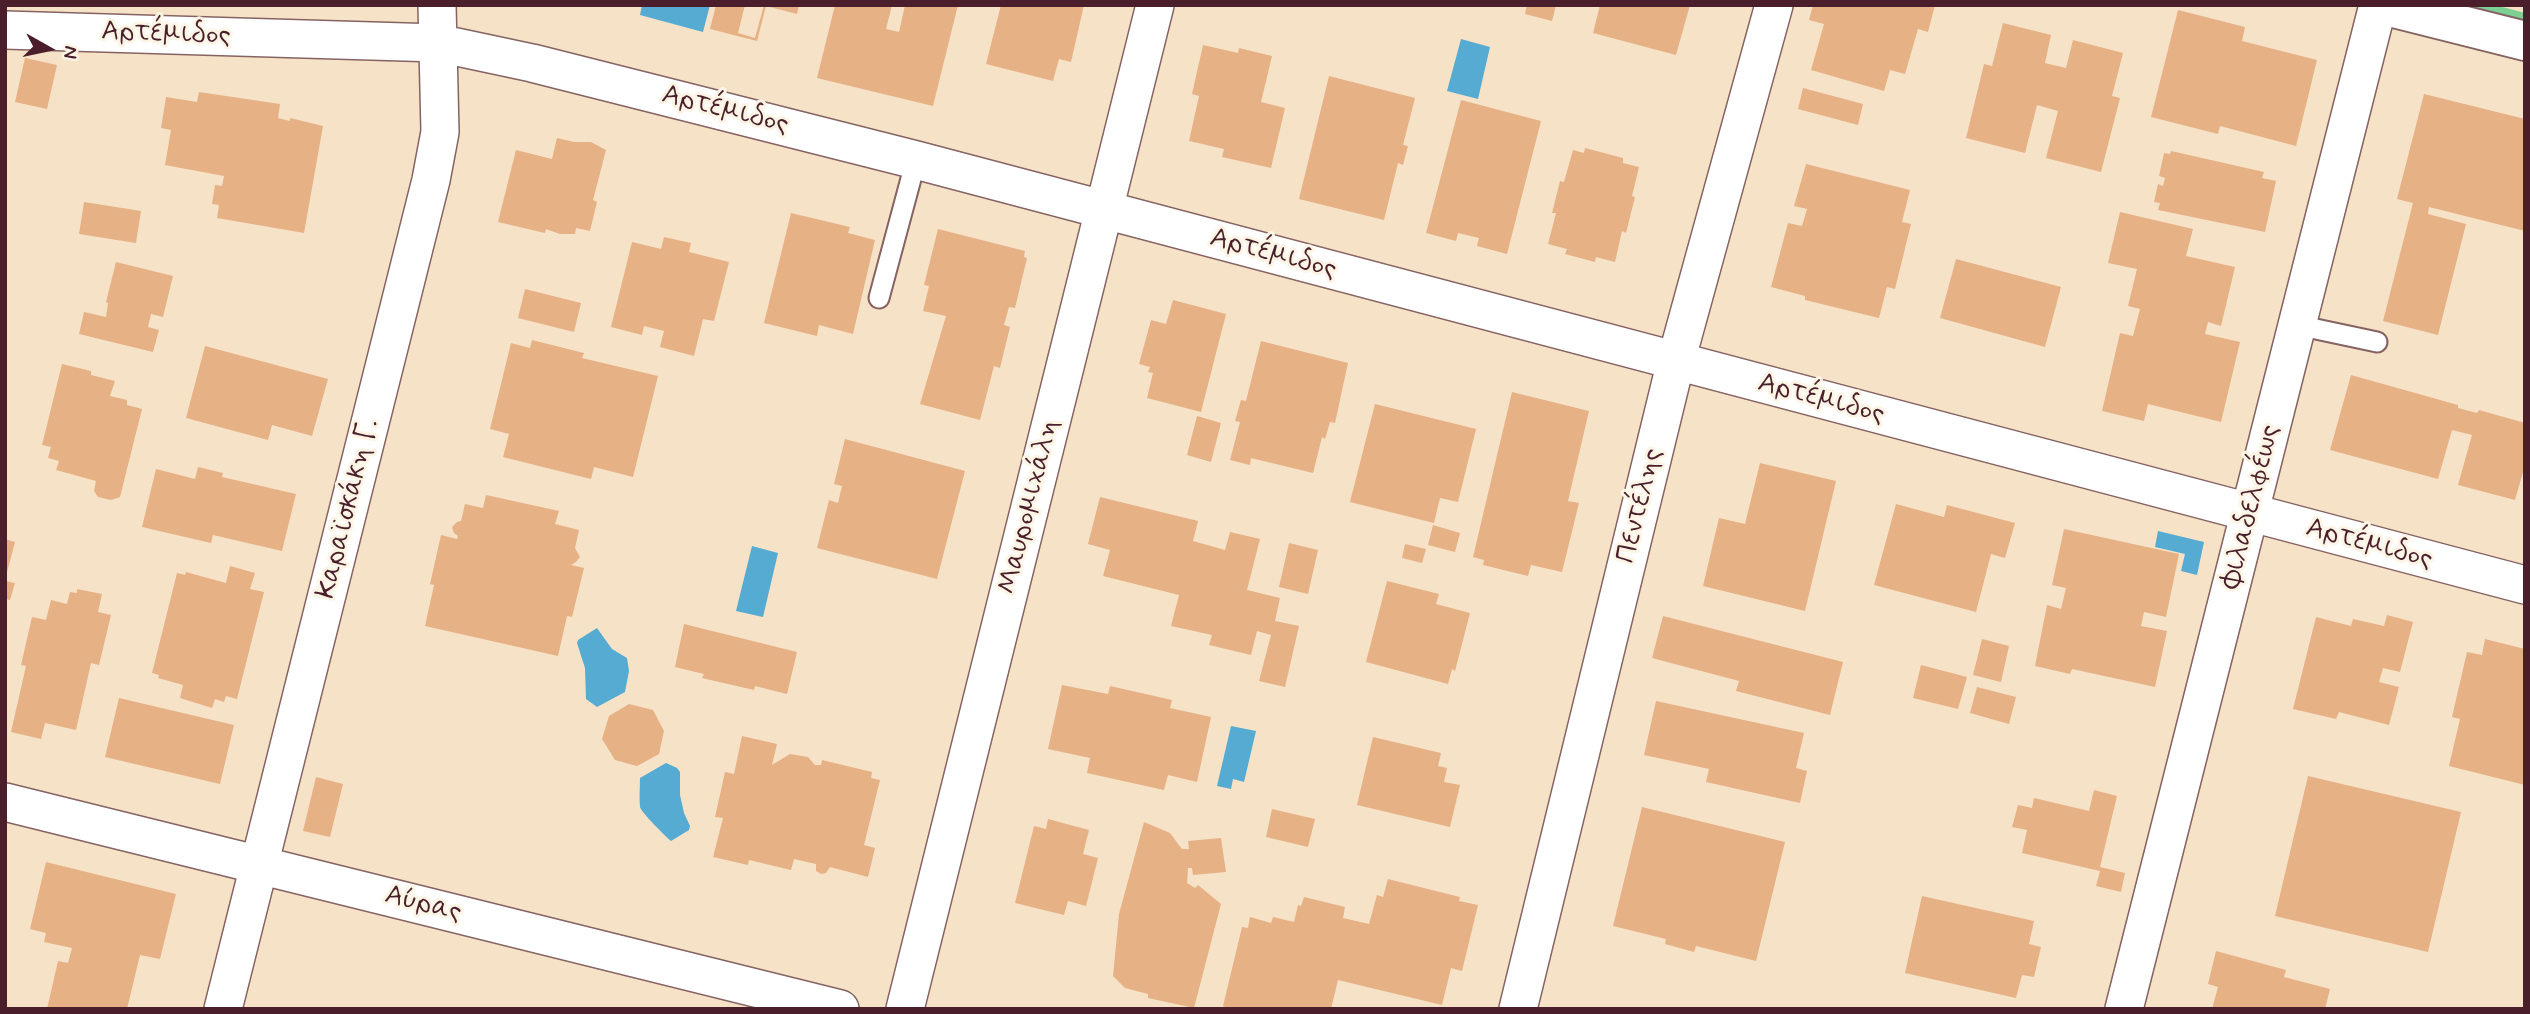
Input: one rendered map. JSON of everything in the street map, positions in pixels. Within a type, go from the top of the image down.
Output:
[{"type":"street","name":"Καραϊσκάκη Γ.","points":[[223,1009],[431,180],[440,132],[437,5]]},
{"type":"street","name":"Μαυρομιχάλη","points":[[905,1009],[1155,5]]},
{"type":"street","name":"Πεντέλης","points":[[1518,1009],[1676,361],[1774,5]]},
{"type":"street","points":[[2380,5],[2525,41]]},
{"type":"street","name":"Φιλαδελφέως","points":[[2124,1009],[2380,5]]},
{"type":"street","name":"Αρτέμιδος","points":[[5,30],[438,43],[532,63],[916,160],[2525,585]]},
{"type":"street","name":"Αύρας","points":[[5,802],[840,1009]]},
{"type":"lane","points":[[879,298],[916,160]]},
{"type":"lane","points":[[2297,325],[2376,342]]},
{"type":"green space","points":[[2447,5],[2495,5],[2525,13],[2525,25]]},
{"type":"water","points":[[642,5],[710,5],[703,32],[640,15]]},
{"type":"water","points":[[1461,39],[1490,47],[1478,99],[1447,91]]},
{"type":"water","points":[[2158,531],[2204,542],[2197,575],[2181,571],[2185,554],[2155,547]]},
{"type":"water","points":[[752,546],[778,553],[763,617],[736,611]]},
{"type":"water","points":[[597,628],[612,649],[627,658],[629,671],[625,692],[597,707],[586,699],[585,668],[577,643]]},
{"type":"water","points":[[1231,726],[1256,731],[1244,782],[1233,779],[1231,789],[1217,786]]},
{"type":"water","points":[[666,763],[680,772],[680,795],[690,826],[689,830],[671,841],[640,807],[640,778]]},
{"type":"building","points":[[716,5],[745,5],[738,33],[755,38],[764,5],[799,5],[797,14],[766,6],[757,41],[710,29]]},
{"type":"building","points":[[835,5],[892,5],[886,29],[899,32],[905,5],[958,5],[933,106],[817,78]]},
{"type":"building","points":[[1001,5],[1084,5],[1071,62],[1059,59],[1053,81],[986,64]]},
{"type":"building","points":[[1527,5],[1556,5],[1552,21],[1525,14]]},
{"type":"building","points":[[1600,5],[1690,5],[1676,55],[1593,33]]},
{"type":"building","points":[[1813,5],[1935,5],[1928,32],[1918,29],[1905,74],[1890,70],[1884,91],[1811,70],[1824,24],[1809,20]]},
{"type":"building","points":[[2178,10],[2245,27],[2242,41],[2317,60],[2296,146],[2220,126],[2218,134],[2151,117]]},
{"type":"building","points":[[2003,23],[2051,35],[2045,63],[2066,68],[2073,40],[2123,53],[2112,96],[2120,98],[2101,172],[2046,158],[2058,111],[2037,105],[2025,153],[1966,138],[1984,64],[1992,66]]},
{"type":"building","points":[[1203,45],[1238,53],[1239,48],[1272,56],[1261,102],[1285,108],[1271,168],[1222,157],[1224,149],[1189,141],[1199,96],[1192,94]]},
{"type":"building","points":[[25,58],[57,65],[47,109],[15,102]]},
{"type":"building","points":[[1329,76],[1415,98],[1403,145],[1408,146],[1403,165],[1398,163],[1384,220],[1299,199]]},
{"type":"building","points":[[1803,88],[1863,104],[1858,125],[1798,109]]},
{"type":"building","points":[[199,92],[280,104],[278,118],[290,121],[290,118],[323,126],[304,233],[217,218],[219,205],[212,204],[215,185],[222,186],[224,176],[165,165],[171,130],[161,128],[166,97],[197,102]]},
{"type":"building","points":[[2424,94],[2525,119],[2525,231],[2429,207],[2428,214],[2466,224],[2438,335],[2383,321],[2413,203],[2397,199]]},
{"type":"building","points":[[1461,100],[1541,121],[1507,254],[1477,246],[1479,238],[1458,233],[1456,241],[1426,233]]},
{"type":"building","points":[[557,138],[591,142],[606,150],[593,200],[597,202],[590,231],[576,228],[575,234],[560,234],[546,229],[545,233],[498,222],[516,150],[552,159]]},
{"type":"building","points":[[1585,148],[1623,158],[1623,163],[1639,167],[1626,233],[1622,231],[1615,262],[1596,257],[1595,262],[1565,254],[1567,249],[1548,244],[1560,181],[1564,182],[1573,150],[1584,153]]},
{"type":"building","points":[[2171,151],[2264,172],[2262,178],[2276,181],[2265,232],[2158,210],[2160,203],[2154,202],[2158,184],[2163,186],[2165,178],[2159,176],[2164,153],[2170,154]]},
{"type":"building","points":[[1806,164],[1910,190],[1902,222],[1911,224],[1895,289],[1887,287],[1879,318],[1805,300],[1805,296],[1771,287],[1788,223],[1802,226],[1807,209],[1794,206]]},
{"type":"building","points":[[84,202],[141,211],[136,243],[79,234]]},
{"type":"building","points":[[2120,212],[2193,229],[2186,256],[2235,267],[2221,326],[2208,322],[2205,334],[2240,342],[2221,422],[2148,404],[2144,421],[2102,411],[2120,333],[2133,336],[2140,309],[2128,306],[2137,269],[2108,263]]},
{"type":"building","points":[[791,213],[850,227],[848,233],[875,240],[853,334],[819,325],[817,336],[764,323]]},
{"type":"building","points":[[938,229],[1025,251],[1024,257],[1027,258],[1015,308],[1009,307],[1004,325],[1010,327],[1000,368],[994,366],[980,420],[920,404],[946,316],[923,311],[929,286],[924,285]]},
{"type":"building","points":[[664,237],[691,243],[689,252],[729,262],[714,321],[703,319],[694,356],[660,347],[664,331],[644,326],[642,335],[611,327],[632,242],[661,249]]},
{"type":"building","points":[[1956,259],[2061,287],[2045,347],[1940,318]]},
{"type":"building","points":[[116,262],[173,276],[163,317],[151,314],[148,327],[159,330],[153,352],[79,334],[84,312],[106,317],[106,302]]},
{"type":"building","points":[[525,289],[581,303],[574,332],[518,318]]},
{"type":"building","points":[[1173,300],[1226,314],[1201,412],[1147,398],[1153,373],[1148,372],[1150,367],[1139,364],[1151,320],[1166,324]]},
{"type":"building","points":[[532,340],[584,353],[582,358],[658,376],[633,477],[594,467],[591,479],[503,457],[509,434],[490,429],[511,343],[530,348]]},
{"type":"building","points":[[1261,341],[1348,363],[1335,423],[1330,422],[1325,439],[1322,437],[1313,473],[1251,458],[1250,465],[1230,460],[1240,422],[1235,421],[1241,400],[1246,401]]},
{"type":"building","points":[[205,346],[328,379],[312,436],[272,425],[268,440],[186,418]]},
{"type":"building","points":[[62,364],[91,371],[91,375],[115,381],[110,396],[127,400],[127,405],[142,409],[120,497],[111,500],[98,497],[94,491],[96,481],[56,470],[59,461],[48,458],[51,447],[42,445]]},
{"type":"building","points":[[2351,375],[2458,405],[2458,408],[2477,413],[2479,410],[2525,423],[2525,465],[2515,500],[2458,485],[2472,435],[2452,430],[2438,479],[2330,450]]},
{"type":"building","points":[[1512,392],[1589,411],[1568,501],[1579,503],[1562,572],[1531,565],[1528,576],[1483,565],[1484,560],[1473,557]]},
{"type":"building","points":[[1375,404],[1476,429],[1458,502],[1440,498],[1434,523],[1350,502]]},
{"type":"building","points":[[1197,416],[1221,423],[1211,462],[1187,455]]},
{"type":"building","points":[[845,439],[965,471],[937,579],[817,548],[829,500],[838,503],[842,486],[834,484]]},
{"type":"building","points":[[1760,463],[1836,481],[1805,611],[1703,586],[1719,518],[1745,524]]},
{"type":"building","points":[[198,467],[223,473],[222,477],[296,494],[282,551],[213,535],[211,543],[142,527],[156,469],[195,479]]},
{"type":"building","points":[[486,495],[559,511],[555,524],[579,530],[575,548],[580,557],[571,565],[584,568],[572,617],[567,616],[558,656],[425,626],[434,585],[430,584],[441,535],[457,539],[452,527],[461,521],[465,504],[483,508]]},
{"type":"building","points":[[1100,497],[1198,521],[1193,541],[1225,550],[1230,532],[1260,539],[1247,590],[1280,598],[1275,621],[1299,626],[1285,687],[1259,681],[1271,635],[1257,631],[1251,655],[1209,645],[1212,635],[1171,626],[1179,595],[1103,576],[1110,550],[1088,544]]},
{"type":"building","points":[[1896,504],[1944,517],[1947,505],[2015,523],[2005,558],[1991,554],[1976,612],[1874,585]]},
{"type":"building","points":[[1433,525],[1460,533],[1455,552],[1428,545]]},
{"type":"building","points":[[2064,529],[2179,554],[2166,617],[2144,612],[2141,626],[2167,631],[2155,687],[2072,669],[2070,674],[2035,666],[2047,605],[2061,609],[2066,588],[2052,585]]},
{"type":"building","points":[[5,539],[15,542],[6,576],[5,576]]},
{"type":"building","points":[[1289,543],[1318,550],[1308,594],[1279,587]]},
{"type":"building","points":[[1405,544],[1426,549],[1422,563],[1402,558]]},
{"type":"building","points":[[230,566],[255,573],[250,589],[264,592],[237,699],[226,696],[224,702],[215,699],[212,708],[180,698],[183,685],[158,678],[159,675],[152,673],[177,573],[185,575],[186,572],[226,583]]},
{"type":"building","points":[[5,581],[15,583],[10,600],[5,599]]},
{"type":"building","points":[[1387,581],[1439,594],[1436,604],[1470,613],[1455,671],[1452,669],[1448,684],[1366,662]]},
{"type":"building","points":[[77,589],[102,594],[98,612],[111,615],[99,665],[91,663],[76,730],[45,723],[41,739],[11,732],[26,666],[21,665],[32,617],[46,620],[51,600],[67,604],[70,592],[77,593]]},
{"type":"building","points":[[2387,615],[2413,622],[2400,672],[2383,668],[2379,682],[2399,687],[2389,725],[2339,712],[2336,719],[2293,709],[2316,617],[2351,626],[2353,619],[2384,626]]},
{"type":"building","points":[[1663,616],[1843,662],[1830,715],[1736,691],[1739,681],[1652,658]]},
{"type":"building","points":[[684,624],[797,652],[787,694],[755,686],[754,690],[702,678],[704,674],[675,667]]},
{"type":"building","points":[[1982,639],[2009,646],[2001,682],[1973,675]]},
{"type":"building","points":[[2485,639],[2525,649],[2525,785],[2449,766],[2460,719],[2452,717],[2467,652],[2482,655]]},
{"type":"building","points":[[1921,665],[1967,677],[1958,709],[1913,698]]},
{"type":"building","points":[[1062,685],[1108,694],[1110,686],[1172,700],[1170,708],[1211,717],[1197,782],[1168,775],[1164,790],[1087,773],[1090,758],[1048,749]]},
{"type":"building","points":[[1977,687],[2016,697],[2009,724],[1970,713]]},
{"type":"building","points":[[119,698],[234,725],[220,784],[105,757]]},
{"type":"building","points":[[1656,701],[1804,733],[1796,768],[1807,771],[1800,803],[1706,782],[1709,769],[1644,755]]},
{"type":"building","points":[[629,704],[653,710],[664,731],[659,754],[637,766],[615,760],[602,739],[609,716]]},
{"type":"building","points":[[742,736],[777,744],[772,765],[790,754],[808,757],[815,765],[821,765],[822,760],[872,772],[871,778],[880,780],[864,845],[875,848],[868,877],[830,867],[826,873],[821,874],[816,871],[816,864],[794,859],[791,870],[749,860],[748,865],[713,857],[723,818],[715,817],[725,772],[734,774]]},
{"type":"building","points":[[1373,737],[1441,753],[1438,766],[1447,768],[1444,782],[1460,785],[1450,827],[1357,805]]},
{"type":"building","points":[[2308,776],[2461,812],[2428,952],[2275,916]]},
{"type":"building","points":[[316,777],[343,784],[330,837],[303,831]]},
{"type":"building","points":[[2094,790],[2117,796],[2100,867],[2125,873],[2121,892],[2096,886],[2100,871],[2022,853],[2027,830],[2012,827],[2018,805],[2032,808],[2034,798],[2089,811]]},
{"type":"building","points":[[1642,807],[1785,842],[1756,961],[1696,946],[1694,952],[1665,944],[1666,939],[1613,926]]},
{"type":"building","points":[[1272,809],[1315,819],[1308,847],[1266,837]]},
{"type":"building","points":[[1048,819],[1089,830],[1083,854],[1098,858],[1086,906],[1068,901],[1064,915],[1015,903],[1034,826],[1046,829]]},
{"type":"building","points":[[1144,822],[1170,833],[1182,849],[1189,849],[1188,841],[1221,838],[1226,872],[1193,875],[1192,868],[1188,868],[1187,883],[1195,888],[1198,885],[1221,904],[1194,1008],[1148,998],[1148,994],[1125,988],[1113,976],[1119,914]]},
{"type":"building","points":[[46,862],[176,894],[160,959],[140,955],[127,1009],[47,1009],[58,961],[68,963],[72,948],[44,942],[46,933],[30,929]]},
{"type":"building","points":[[1388,879],[1460,897],[1459,901],[1478,905],[1462,971],[1451,968],[1442,1005],[1338,980],[1331,1009],[1229,1009],[1223,1006],[1242,927],[1248,928],[1250,917],[1271,923],[1273,917],[1294,922],[1298,905],[1301,906],[1304,897],[1345,907],[1343,918],[1369,924],[1377,895],[1383,897]]},
{"type":"building","points":[[1922,896],[2034,921],[2029,944],[2041,947],[2034,977],[2022,975],[2016,998],[1905,973]]},
{"type":"building","points":[[2216,951],[2286,970],[2284,977],[2330,989],[2325,1009],[2212,1009],[2218,987],[2208,984]]}]
